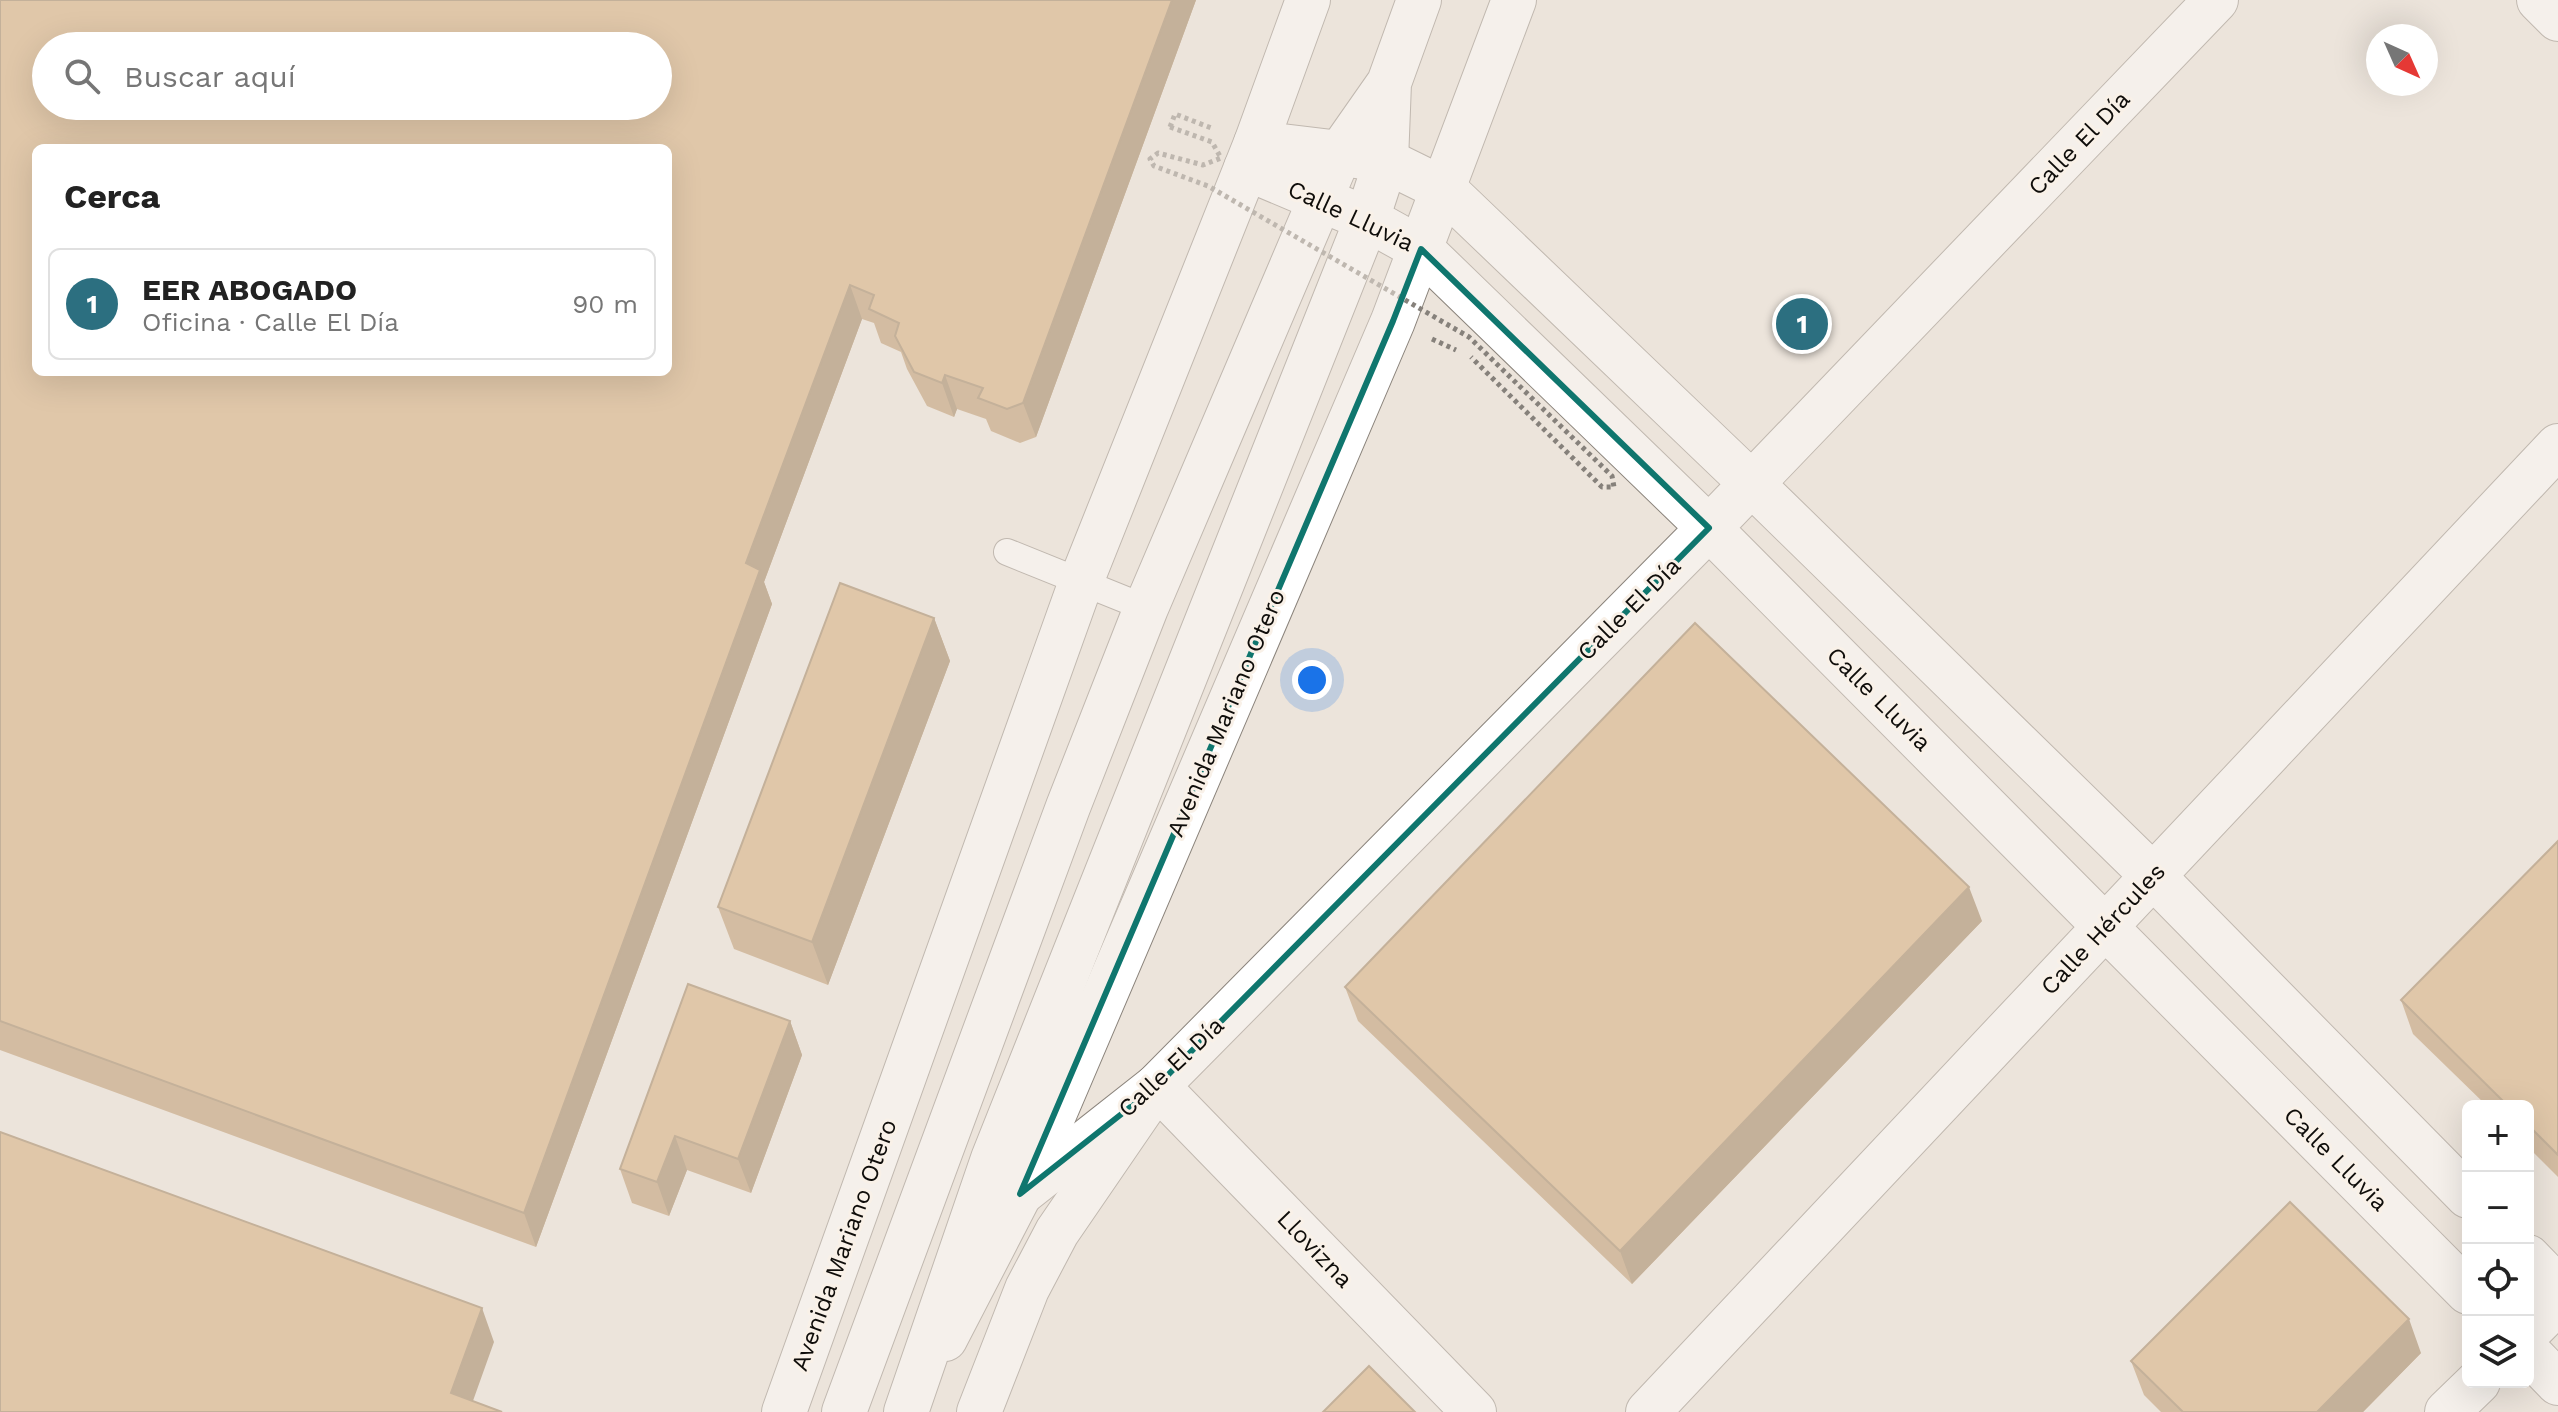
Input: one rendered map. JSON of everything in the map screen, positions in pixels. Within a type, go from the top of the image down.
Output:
[{"type":"street","name":"Avenida Mariano Otero","points":[[784,1412],[1081,582],[1251,156],[1308,0]]},
{"type":"street","name":"Avenida Mariano Otero","points":[[844,1412],[1068,807],[1146,608],[1340,153],[1389,83],[1419,0]]},
{"type":"street","name":"Avenida Mariano Otero","points":[[907,1412],[1020,1194],[1393,321],[1445,190],[1514,0]]},
{"type":"street","name":"Calle El Día","points":[[1020,1194],[1157,1086],[1752,484],[2216,0]]},
{"type":"street","points":[[2539,0],[2558,19]]},
{"type":"street","name":"Avenida Mariano Otero","points":[[907,1412],[993,1159],[1367,219],[1386,161],[1389,83]]},
{"type":"street","name":"Calle Lluvia","points":[[1251,156],[1340,153],[1386,161],[1445,190],[1752,484],[2153,876],[2462,1190]]},
{"type":"street","name":"Calle Lluvia","points":[[1251,156],[1320,200],[1367,219],[1421,249],[1709,528],[2462,1286]]},
{"type":"street","name":"Calle Hércules","points":[[1648,1412],[2558,446]]},
{"type":"street","points":[[979,1412],[1027,1289],[1057,1232],[1157,1086]]},
{"type":"street","name":"Llovizna","points":[[1157,1086],[1474,1412]]},
{"type":"street","points":[[2534,1263],[2558,1288]]},
{"type":"street","points":[[2534,1326],[2558,1302]]},
{"type":"street","points":[[2534,1358],[2558,1383]]},
{"type":"street","points":[[2447,1412],[2472,1388]]},
{"type":"lane","points":[[1007,552],[1146,608]]},
{"type":"path","points":[[1170,127],[1212,142],[1221,158],[1203,165],[1158,153],[1150,159],[1154,166],[1208,186],[1469,337],[1612,476],[1614,487],[1602,487],[1471,357]]},
{"type":"highlighted area","points":[[1421,249],[1709,528],[1157,1086],[1020,1194],[1393,321]]},
{"type":"building","points":[[0,0],[1172,0],[1023,403],[1007,409],[978,398],[983,388],[945,375],[942,383],[914,372],[895,336],[899,323],[869,309],[874,295],[850,285],[746,563],[760,570],[524,1213],[0,1021]]},
{"type":"building","points":[[840,583],[934,618],[812,942],[718,907]]},
{"type":"building","points":[[1695,623],[1969,887],[1620,1251],[1345,987]]},
{"type":"building","points":[[2558,841],[2558,1155],[2534,1131],[2534,1100],[2502,1100],[2401,1000]]},
{"type":"building","points":[[688,984],[790,1021],[738,1159],[675,1136],[657,1182],[620,1169]]},
{"type":"building","points":[[0,1132],[482,1308],[451,1393],[502,1412],[0,1412]]},
{"type":"building","points":[[2290,1202],[2409,1319],[2317,1412],[2183,1412],[2131,1361]]},
{"type":"building","points":[[1369,1366],[1415,1412],[1323,1412]]},
{"type":"place","name":"EER ABOGADO","points":[[1802,324]]}]
